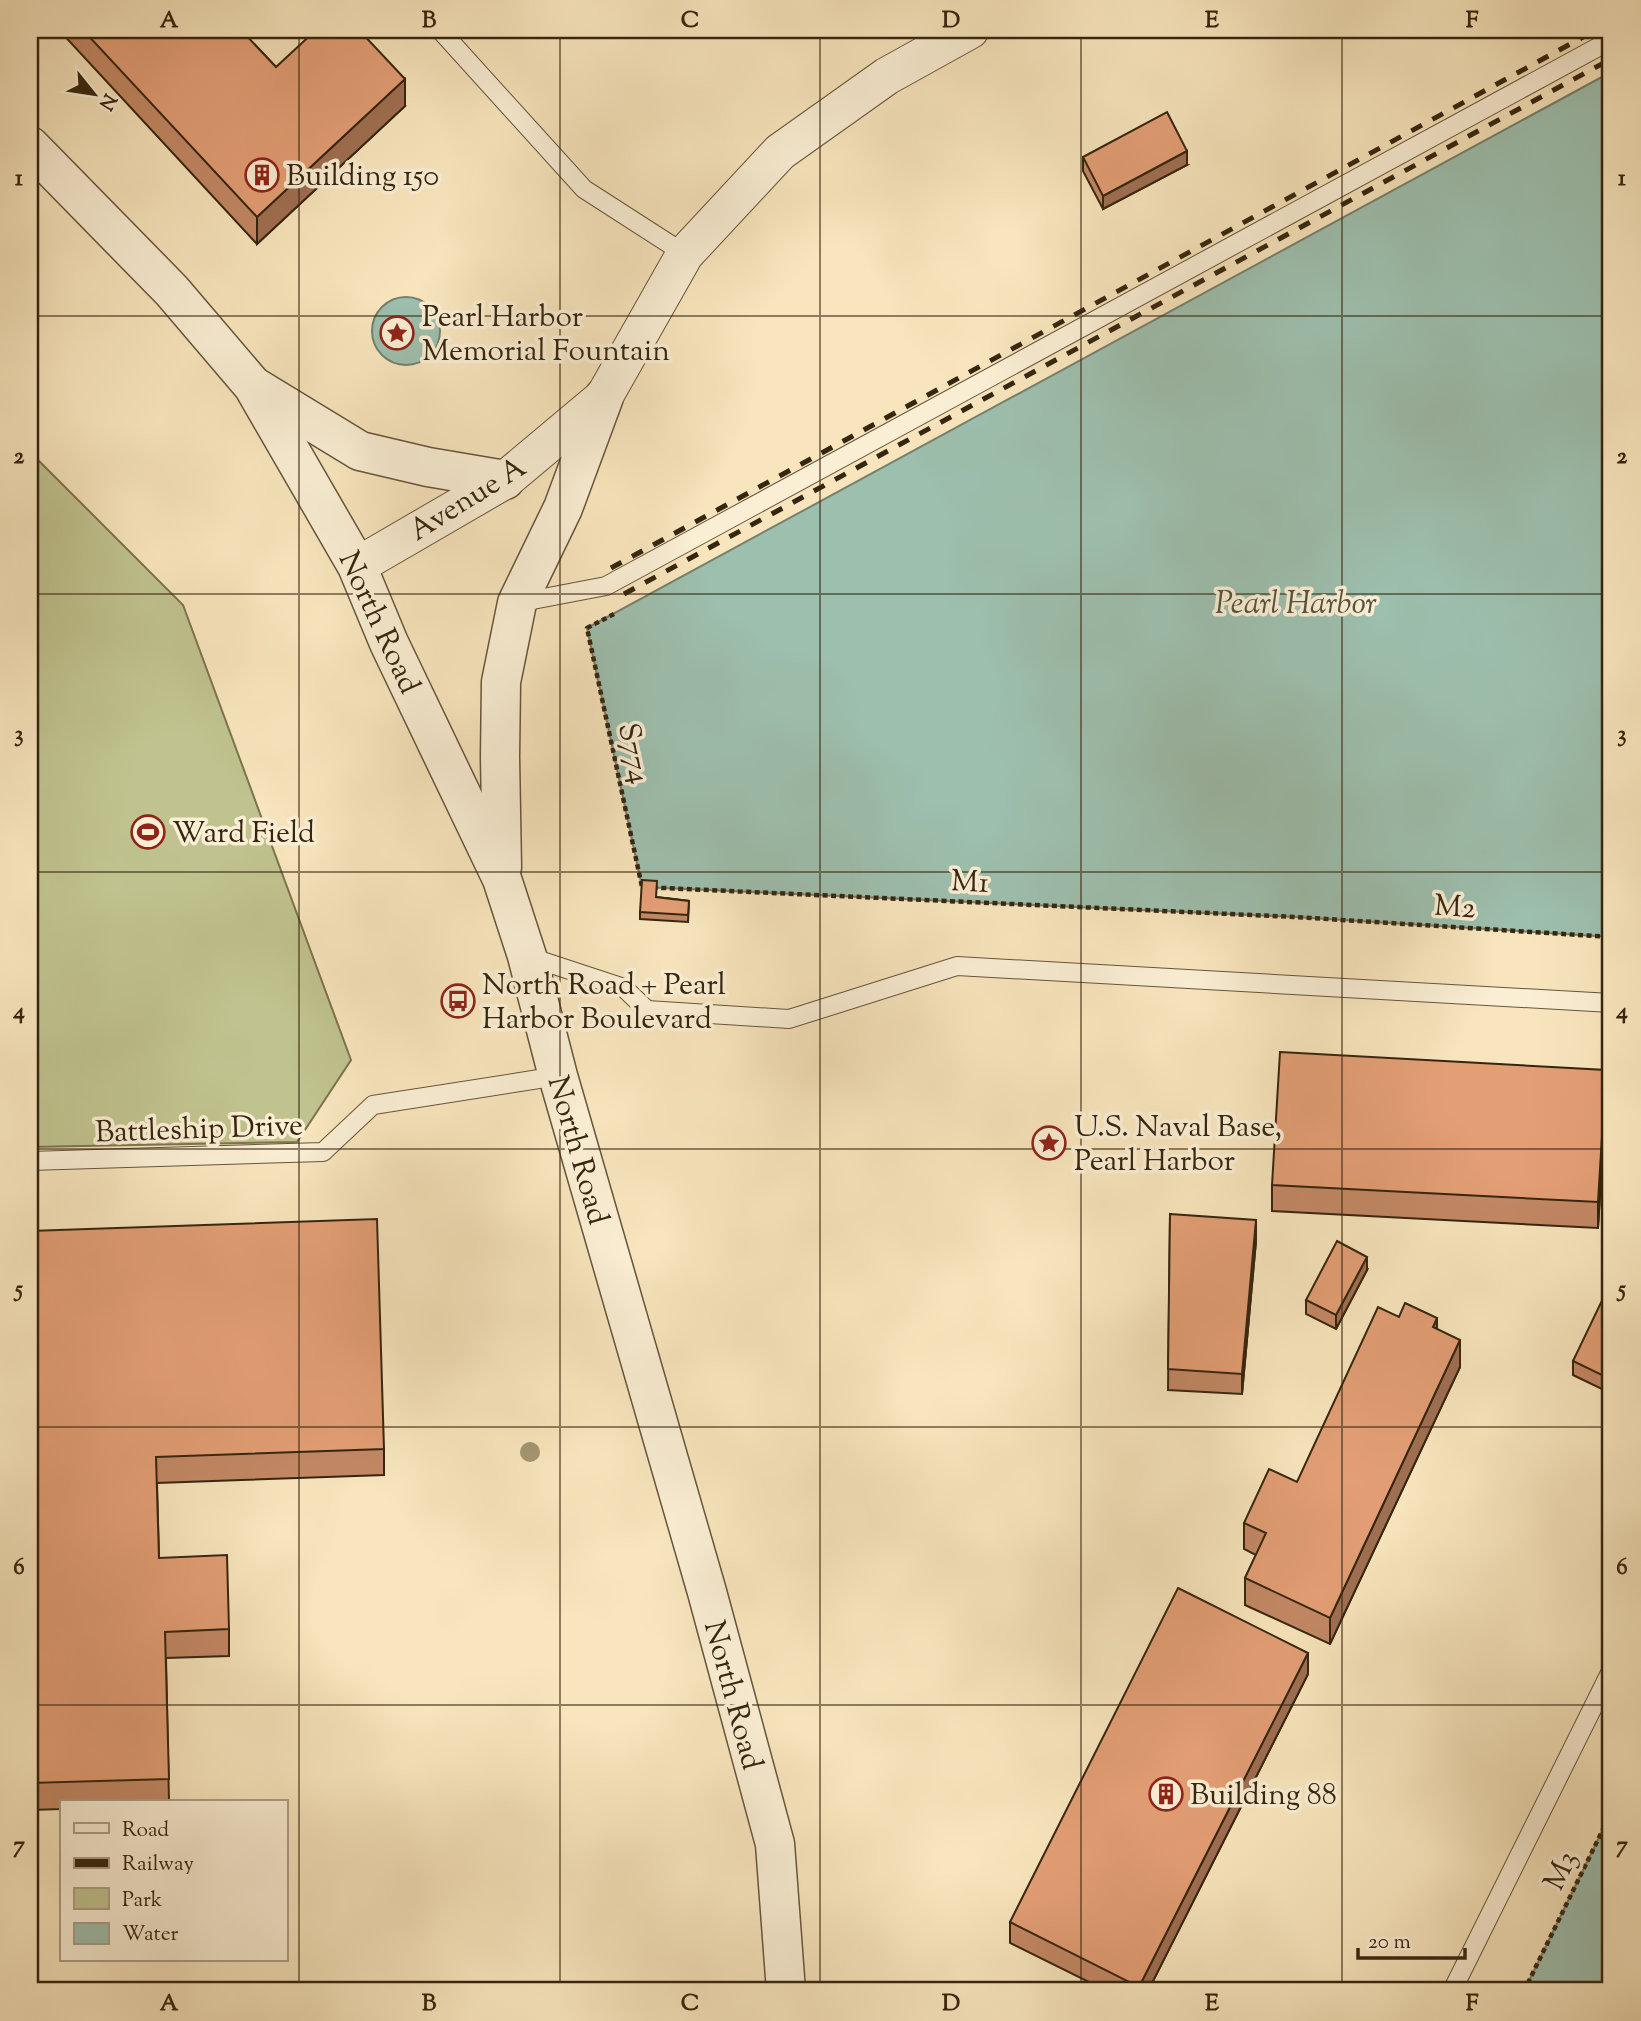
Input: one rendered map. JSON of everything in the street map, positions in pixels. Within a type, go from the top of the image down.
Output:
[{"type":"street","points":[[502,879],[501,682],[517,603],[563,508],[604,397],[685,254],[780,152],[887,76],[970,30]]},
{"type":"street","name":"North Road","points":[[30,146],[172,291],[253,386],[357,566],[389,643],[502,879],[527,956],[558,1076],[707,1592],[775,1844],[786,1991]]},
{"type":"street","points":[[253,386],[360,451],[428,467],[505,480]]},
{"type":"street","name":"Avenue A","points":[[357,566],[505,480],[604,397]]},
{"type":"lane","points":[[440,30],[584,188],[685,254]]},
{"type":"lane","points":[[517,603],[606,586],[1611,40]]},
{"type":"lane","points":[[527,956],[624,988],[648,1010],[789,1019],[957,966],[1611,1003]]},
{"type":"lane","name":"Battleship Drive","points":[[30,1161],[323,1152],[373,1105],[558,1076]]},
{"type":"lane","points":[[1452,1991],[1611,1671]]},
{"type":"path","name":"S774","points":[[617,612],[587,628],[642,887]]},
{"type":"path","name":"M1","points":[[642,887],[1295,917]]},
{"type":"path","name":"M2","points":[[1295,917],[1611,937]]},
{"type":"path","name":"M3","points":[[1524,1991],[1611,1813]]},
{"type":"green space","name":"Ward Field","points":[[30,452],[183,605],[351,1060],[297,1142],[30,1147]]},
{"type":"water","name":"Pearl Harbor","points":[[1611,72],[1611,937],[1295,917],[642,887],[587,628]]},
{"type":"water","name":"Pearl Harbor Memorial Fountain","points":[[399,297],[413,297],[425,302],[435,312],[440,331],[435,350],[425,360],[413,365],[399,365],[387,360],[377,350],[372,338],[372,324],[377,312],[387,302]]},
{"type":"water","points":[[1611,1813],[1611,1991],[1524,1991]]},
{"type":"building","name":"Building 150","points":[[83,30],[241,30],[276,67],[316,30],[359,30],[405,79],[257,217]]},
{"type":"building","points":[[1167,112],[1187,151],[1103,196],[1083,157]]},
{"type":"building","points":[[642,880],[657,881],[656,897],[689,901],[688,915],[640,912]]},
{"type":"building","points":[[1280,1052],[1606,1070],[1598,1202],[1272,1185]]},
{"type":"building","points":[[1170,1214],[1256,1220],[1242,1374],[1168,1369]]},
{"type":"building","points":[[377,1219],[384,1449],[156,1457],[159,1558],[227,1555],[229,1629],[165,1632],[169,1779],[30,1783],[30,1231]]},
{"type":"building","points":[[1337,1241],[1367,1257],[1336,1315],[1306,1300]]},
{"type":"building","points":[[1607,1290],[1611,1292],[1611,1372],[1608,1378],[1573,1361]]},
{"type":"building","points":[[1405,1303],[1437,1318],[1433,1327],[1460,1340],[1330,1618],[1245,1578],[1266,1533],[1244,1523],[1269,1469],[1297,1482],[1378,1307],[1399,1317]]},
{"type":"building","name":"Building 88","points":[[1178,1588],[1308,1653],[1139,1987],[1010,1922]]},
{"type":"railway","points":[[611,568],[1596,30]]},
{"type":"railway","points":[[624,594],[1611,59]]},
{"type":"place","name":"Building 150","points":[[262,175]]},
{"type":"place","name":"Pearl Harbor Memorial Fountain","points":[[397,333]]},
{"type":"place","name":"Ward Field","points":[[148,832]]},
{"type":"place","name":"North Road + Pearl Harbor Boulevard","points":[[458,1001]]},
{"type":"place","name":"U.S. Naval Base, Pearl Harbor","points":[[1049,1143]]},
{"type":"place","name":"Building 88","points":[[1166,1794]]}]
